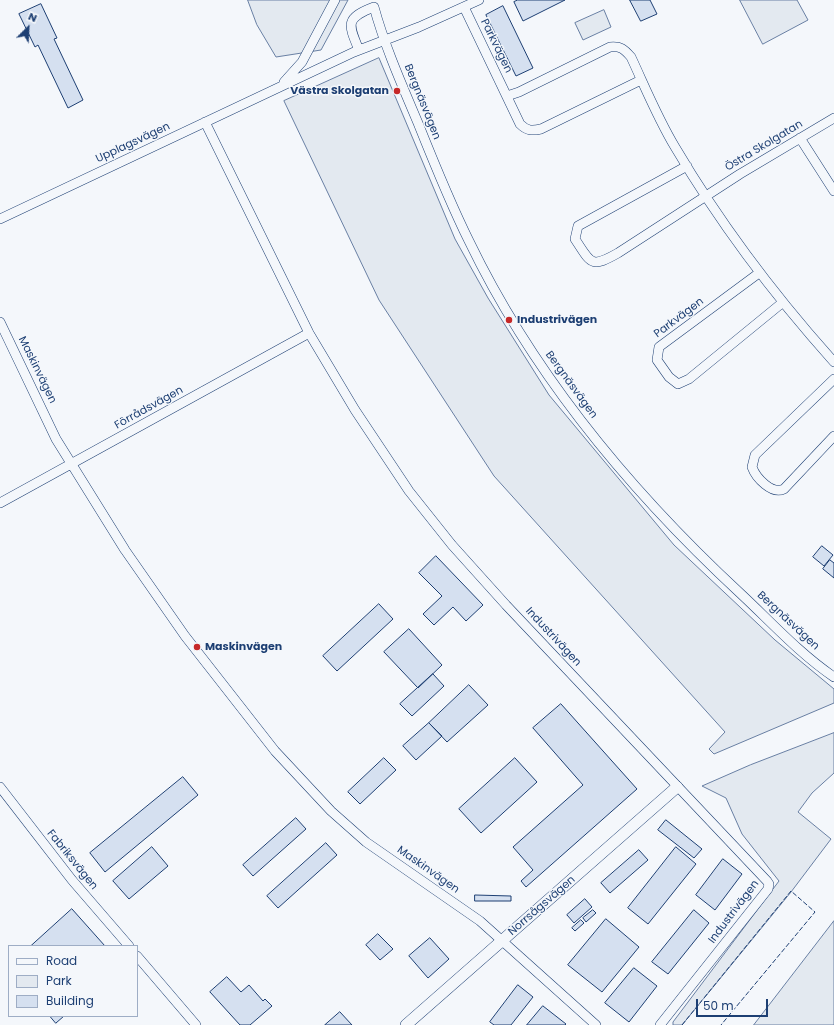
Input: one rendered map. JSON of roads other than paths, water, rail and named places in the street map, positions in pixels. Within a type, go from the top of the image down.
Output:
[{"type":"street","name":"Upplagsvägen","points":[[277,88],[302,62],[335,0]]},
{"type":"street","points":[[359,50],[479,0]]},
{"type":"street","name":"Bergnäsvägen","points":[[359,50],[350,28],[350,23],[358,14],[374,7],[384,40],[434,165],[469,242],[498,296],[528,345],[565,399],[622,472],[659,514],[732,586],[808,657],[834,677]]},
{"type":"street","name":"Parkvägen","points":[[464,7],[520,124],[525,129],[532,131],[541,129],[641,80]]},
{"type":"street","points":[[507,96],[610,47],[618,46],[624,50],[631,57],[674,146],[707,197],[759,274],[782,303],[834,362]]},
{"type":"street","name":"Upplagsvägen","points":[[0,219],[359,50]]},
{"type":"street","name":"Östra Skolgatan","points":[[707,197],[834,118]]},
{"type":"street","name":"Industrivägen","points":[[205,122],[309,333],[355,410],[405,485],[452,545],[769,884],[768,889],[660,1025]]},
{"type":"street","points":[[800,138],[834,191]]},
{"type":"street","points":[[687,166],[578,226],[575,239],[589,261],[594,263],[604,262],[707,197]]},
{"type":"street","name":"Parkvägen","points":[[759,274],[660,347],[657,360],[670,378],[678,384],[689,379],[782,303]]},
{"type":"street","name":"Maskinvägen","points":[[0,322],[56,439],[154,594],[242,709],[311,791],[331,812],[366,842],[480,921],[596,1025]]},
{"type":"street","name":"Förrådsvägen","points":[[0,503],[309,333]]},
{"type":"street","points":[[834,380],[755,455],[752,467],[753,471],[766,485],[776,491],[780,491],[784,489],[834,436]]},
{"type":"street","name":"Fabriksvägen","points":[[0,787],[72,880],[127,945]]},
{"type":"street","name":"Norrsågsvägen","points":[[406,1025],[677,787]]},
{"type":"street","points":[[138,957],[196,1025]]},
{"type":"place","name":"Västra Skolgatan","points":[[397,91]]},
{"type":"place","name":"Industrivägen","points":[[509,320]]},
{"type":"place","name":"Maskinvägen","points":[[197,647]]}]
